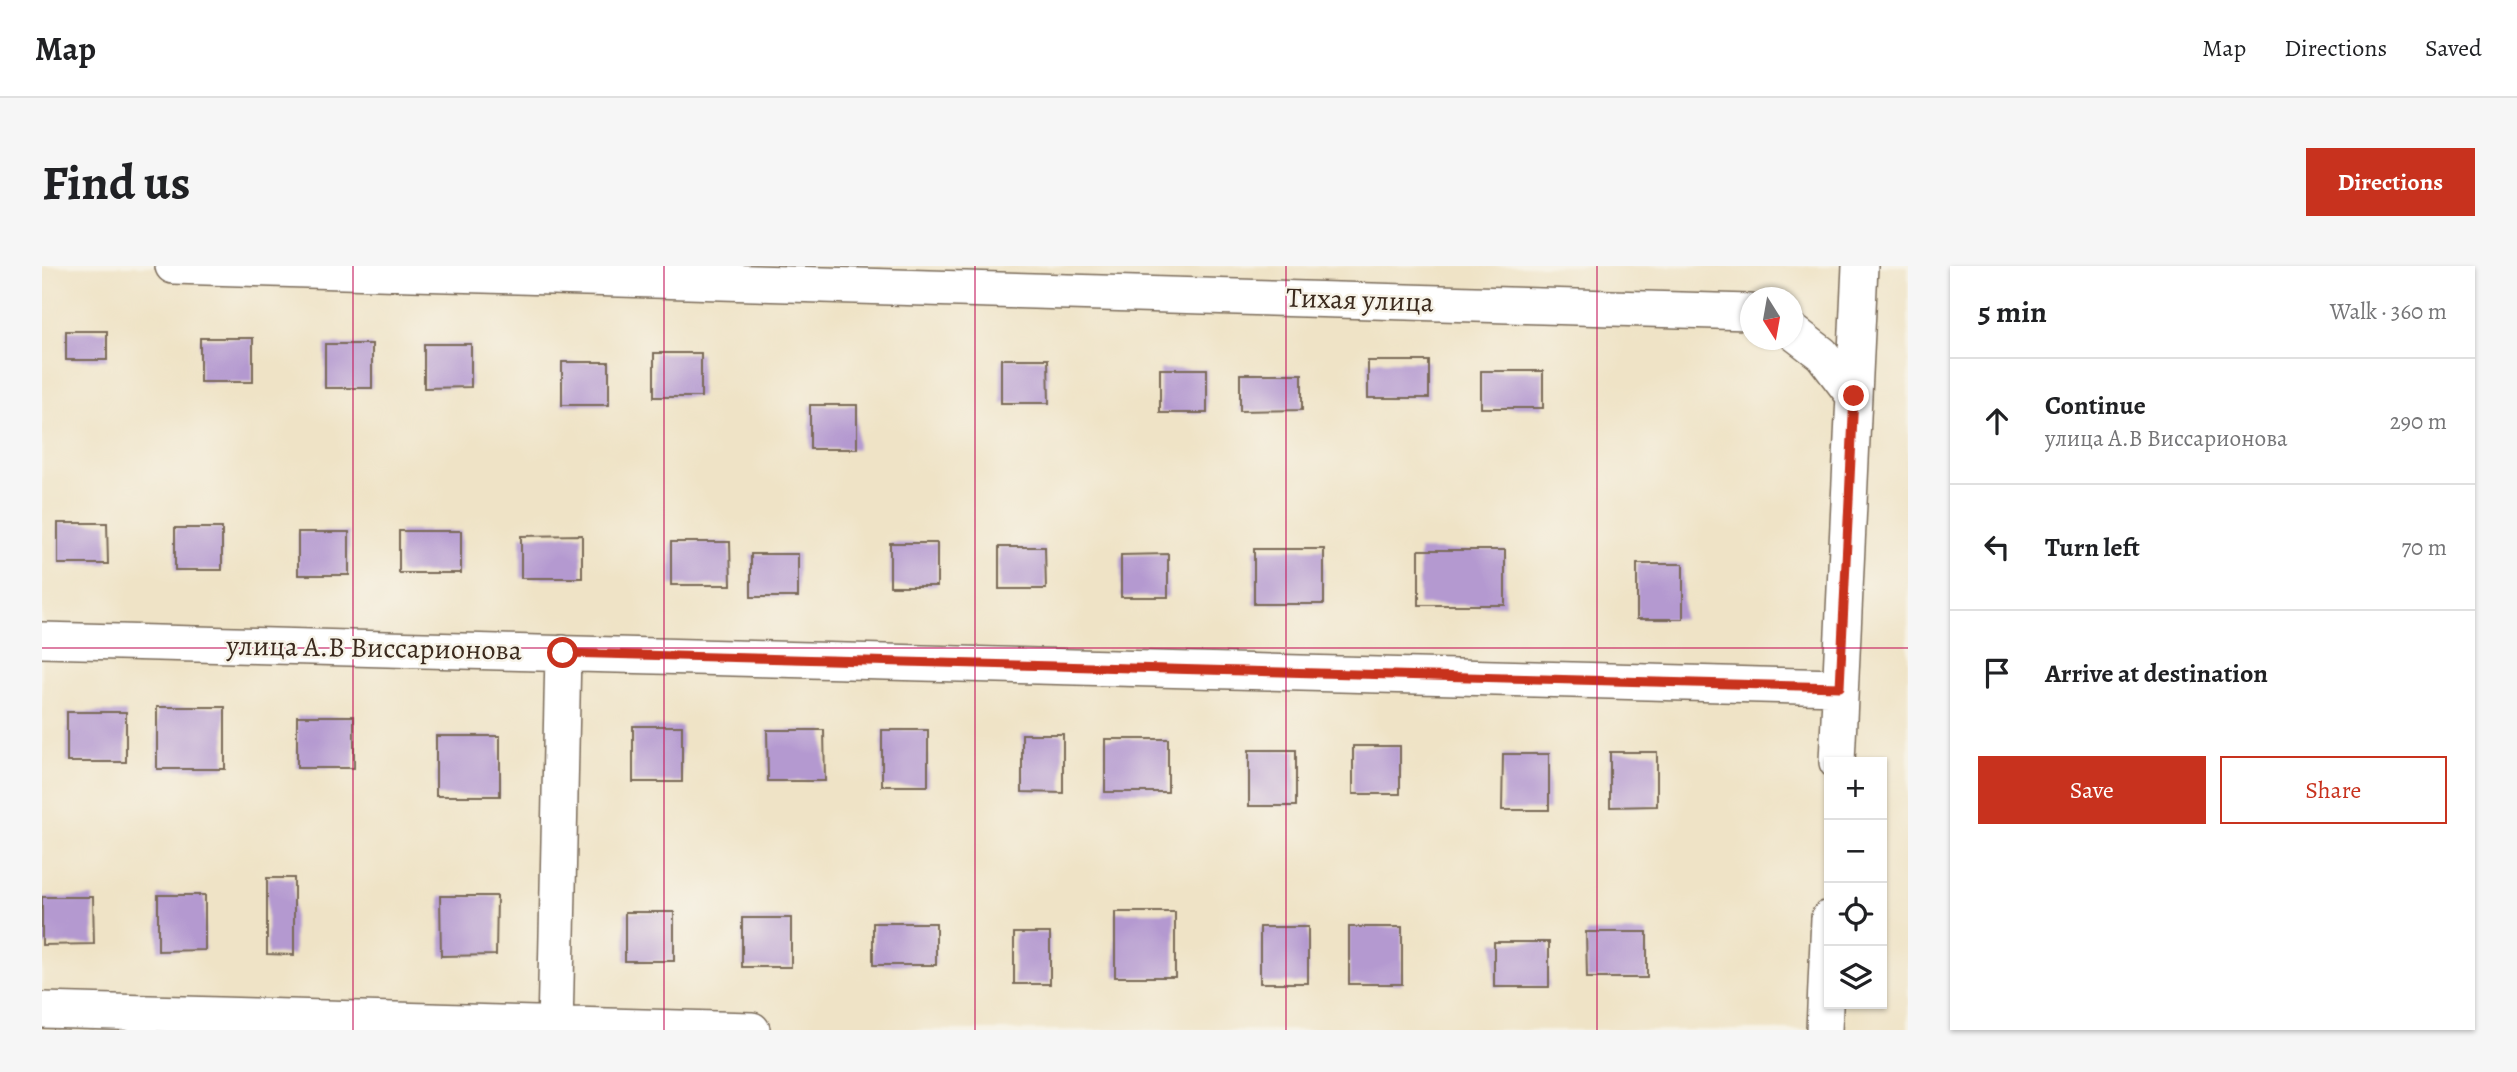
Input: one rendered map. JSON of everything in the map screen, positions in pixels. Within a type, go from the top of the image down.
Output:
[{"type":"street","name":"Тихая улица","points":[[173,266],[1740,312]]},
{"type":"street","points":[[1837,757],[1860,266]]},
{"type":"street","points":[[1803,339],[1822,354],[1854,396]]},
{"type":"street","name":"улица А.В Виссарионова","points":[[42,640],[1840,687]]},
{"type":"street","points":[[555,1027],[563,653]]},
{"type":"street","points":[[1824,1030],[1828,946]]},
{"type":"street","points":[[42,1010],[555,1027],[752,1030]]},
{"type":"building","points":[[66,331],[107,331],[107,360],[66,360]]},
{"type":"building","points":[[200,338],[253,338],[253,382],[200,382]]},
{"type":"building","points":[[325,344],[372,344],[372,388],[325,388]]},
{"type":"building","points":[[424,344],[471,344],[471,387],[424,388]]},
{"type":"building","points":[[654,353],[701,353],[701,397],[654,397]]},
{"type":"building","points":[[1001,359],[1048,359],[1049,403],[1001,403]]},
{"type":"building","points":[[1368,361],[1429,361],[1429,398],[1368,398]]},
{"type":"building","points":[[562,362],[609,362],[609,405],[562,405]]},
{"type":"building","points":[[1160,369],[1207,369],[1207,413],[1160,413]]},
{"type":"building","points":[[1481,371],[1543,371],[1543,408],[1481,408]]},
{"type":"building","points":[[1240,374],[1302,374],[1302,410],[1240,411]]},
{"type":"building","points":[[810,405],[857,405],[857,449],[810,449]]},
{"type":"building","points":[[58,523],[107,523],[108,564],[58,564]]},
{"type":"building","points":[[175,528],[222,528],[222,570],[175,570]]},
{"type":"building","points":[[399,531],[461,531],[461,573],[399,573]]},
{"type":"building","points":[[298,532],[349,532],[349,575],[298,575]]},
{"type":"building","points":[[582,535],[582,578],[521,578],[521,536]]},
{"type":"building","points":[[671,542],[730,542],[731,585],[671,585]]},
{"type":"building","points":[[890,543],[937,543],[937,586],[890,586]]},
{"type":"building","points":[[999,547],[1045,547],[1046,589],[999,589]]},
{"type":"building","points":[[1254,549],[1324,549],[1324,604],[1254,604]]},
{"type":"building","points":[[1419,550],[1505,550],[1505,605],[1419,605]]},
{"type":"building","points":[[751,554],[798,554],[798,597],[751,597]]},
{"type":"building","points":[[1168,554],[1168,597],[1121,597],[1121,555]]},
{"type":"building","points":[[1637,564],[1683,564],[1683,619],[1637,619]]},
{"type":"building","points":[[157,707],[225,707],[225,769],[157,769]]},
{"type":"building","points":[[67,712],[126,712],[126,762],[67,762]]},
{"type":"building","points":[[297,716],[354,716],[354,768],[297,768]]},
{"type":"building","points":[[633,726],[682,726],[682,782],[633,782]]},
{"type":"building","points":[[767,730],[824,730],[825,781],[768,781]]},
{"type":"building","points":[[882,730],[928,730],[928,786],[882,786]]},
{"type":"building","points":[[1022,734],[1063,734],[1063,793],[1022,792]]},
{"type":"building","points":[[436,736],[500,736],[500,796],[436,796]]},
{"type":"building","points":[[1105,739],[1168,739],[1168,792],[1105,792]]},
{"type":"building","points":[[1353,746],[1400,746],[1400,794],[1353,794]]},
{"type":"building","points":[[1249,750],[1296,750],[1296,806],[1249,806]]},
{"type":"building","points":[[1610,752],[1657,752],[1657,806],[1610,807]]},
{"type":"building","points":[[1503,754],[1549,754],[1549,810],[1502,810]]},
{"type":"building","points":[[267,878],[294,878],[294,955],[267,954]]},
{"type":"building","points":[[158,895],[205,895],[205,950],[158,951]]},
{"type":"building","points":[[440,896],[497,896],[496,955],[441,956]]},
{"type":"building","points":[[42,897],[93,897],[94,944],[42,945]]},
{"type":"building","points":[[625,912],[674,912],[674,961],[625,961]]},
{"type":"building","points":[[1115,912],[1175,912],[1175,977],[1115,977]]},
{"type":"building","points":[[742,918],[791,918],[791,967],[742,967]]},
{"type":"building","points":[[873,923],[936,923],[936,965],[873,965]]},
{"type":"building","points":[[1260,927],[1308,927],[1308,983],[1260,983]]},
{"type":"building","points":[[1349,927],[1402,927],[1402,984],[1349,984]]},
{"type":"building","points":[[1586,932],[1647,932],[1647,978],[1587,978]]},
{"type":"building","points":[[1014,933],[1050,933],[1050,984],[1014,984]]},
{"type":"building","points":[[1494,942],[1549,942],[1549,987],[1494,987]]},
{"type":"route","points":[[563,653],[1840,687],[1854,396]]}]
